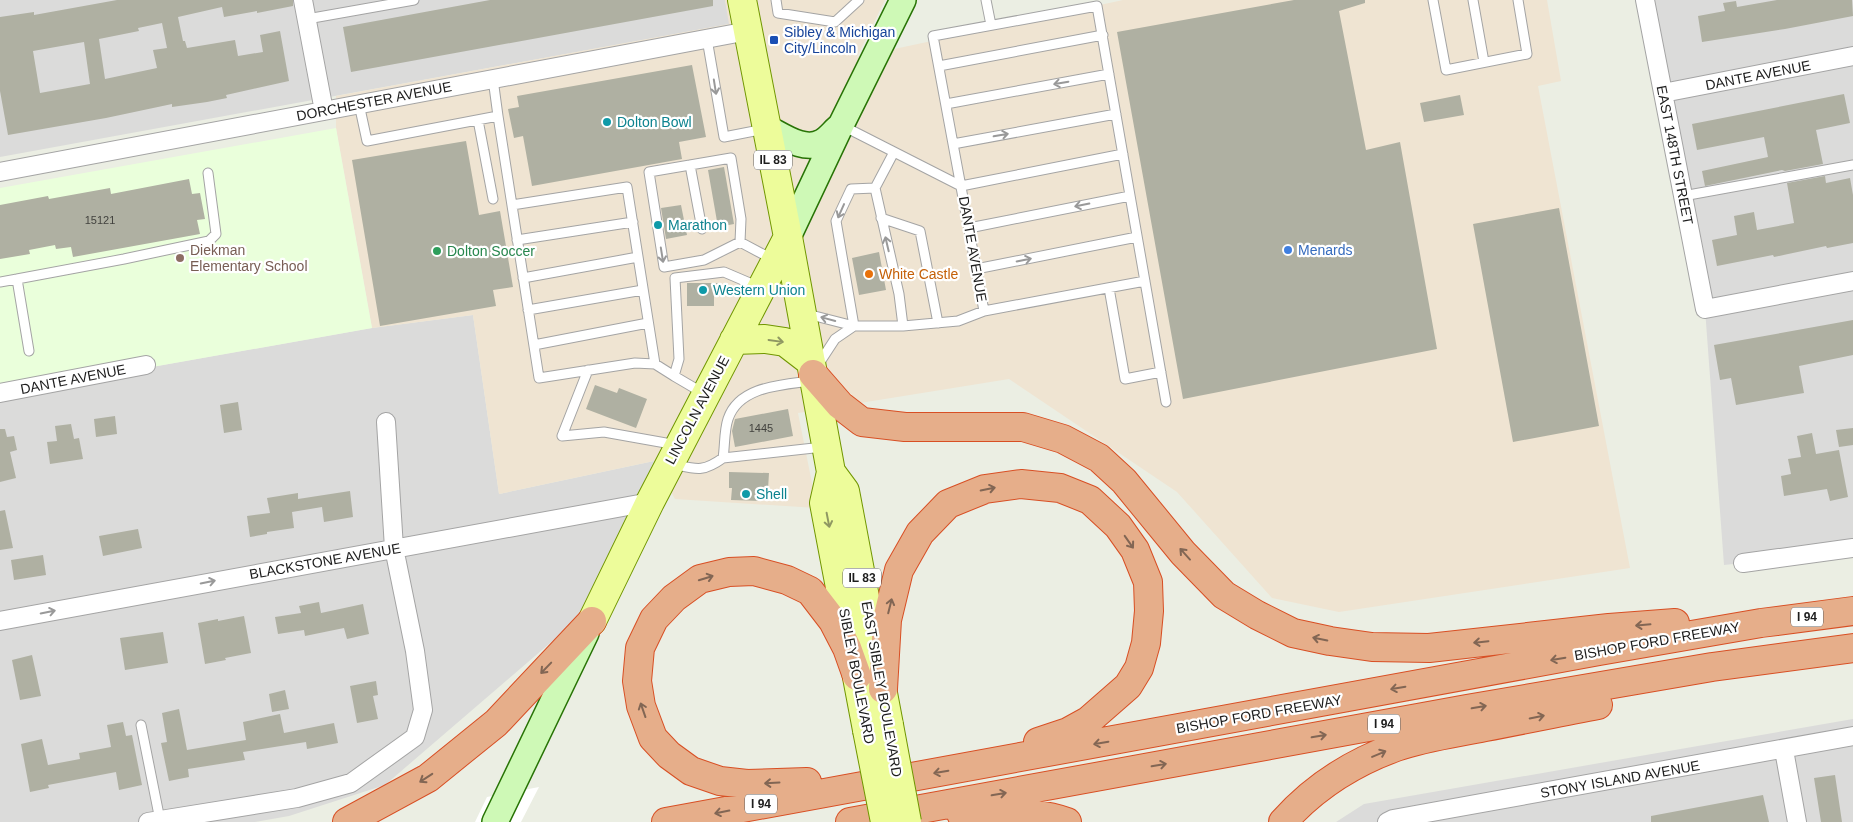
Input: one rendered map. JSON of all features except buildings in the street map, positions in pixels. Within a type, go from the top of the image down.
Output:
[{"type":"highway","points":[[813,372],[840,405],[862,422],[905,427],[1023,427],[1063,439],[1099,458],[1124,481],[1183,553],[1224,595],[1257,615],[1293,633],[1372,647],[1429,648],[1663,623],[1761,623]]},
{"type":"highway","points":[[883,689],[887,620],[899,570],[920,533],[948,504],[985,489],[1021,484],[1060,488],[1090,500],[1118,526],[1135,550],[1148,582],[1149,610],[1146,643],[1138,668],[1128,686],[1088,721],[1068,732],[1042,740],[989,764]]},
{"type":"highway","points":[[856,786],[798,781],[747,784],[720,781],[691,771],[669,755],[653,738],[641,706],[637,680],[640,648],[654,619],[674,598],[700,579],[729,572],[754,571],[787,580],[810,591],[833,621],[847,648],[857,676]]},
{"type":"highway","name":"BISHOP FORD FREEWAY","points":[[666,822],[1761,623],[1853,611]]},
{"type":"highway","points":[[346,822],[428,778],[496,723],[592,621]]},
{"type":"highway","name":"I 94","points":[[850,822],[912,816],[1458,710],[1712,667],[1853,648]]},
{"type":"highway","points":[[1283,822],[1300,803],[1330,779],[1397,746],[1622,700],[1712,667]]},
{"type":"highway","points":[[912,816],[1009,814],[1057,818],[1068,822]]},
{"type":"main road","name":"EAST SIBLEY BOULEVARD","points":[[742,0],[829,459],[845,491],[883,689],[878,727],[912,816]]},
{"type":"main road","name":"LINCOLN AVENUE","points":[[592,621],[674,454],[788,237]]},
{"type":"main road","points":[[734,340],[765,339],[785,342],[813,372]]},
{"type":"main road","name":"SIBLEY BOULEVARD","points":[[829,459],[824,503],[857,676],[878,727],[885,822]]},
{"type":"street","points":[[304,0],[324,111]]},
{"type":"street","name":"EAST 148TH STREET","points":[[1645,0],[1705,309],[1853,281]]},
{"type":"street","name":"LINCOLN AVENUE","points":[[788,237],[841,125],[907,1]]},
{"type":"street","name":"DORCHESTER AVENUE","points":[[0,172],[748,31]]},
{"type":"street","name":"DANTE AVENUE","points":[[1663,93],[1853,56]]},
{"type":"street","points":[[767,128],[801,145],[808,146],[821,143],[841,125]]},
{"type":"street","name":"DANTE AVENUE","points":[[0,392],[146,365]]},
{"type":"street","points":[[154,821],[297,798],[352,783],[415,737],[423,710],[415,651],[394,548],[386,422]]},
{"type":"street","name":"BLACKSTONE AVENUE","points":[[0,621],[650,502]]},
{"type":"street","points":[[1743,563],[1853,548]]},
{"type":"street","name":"LINCOLN AVENUE","points":[[495,822],[592,621]]},
{"type":"street","name":"STONY ISLAND AVENUE","points":[[1387,822],[1393,819],[1784,750],[1853,736]]},
{"type":"street","points":[[1784,750],[1797,822]]},
{"type":"lane","points":[[307,19],[414,0]]},
{"type":"lane","points":[[776,0],[778,13],[835,22],[859,0]]},
{"type":"lane","points":[[986,0],[991,26]]},
{"type":"lane","points":[[1433,0],[1446,70],[1527,54],[1518,0]]},
{"type":"lane","points":[[1473,0],[1484,62]]},
{"type":"lane","points":[[1123,154],[961,186],[933,36],[1097,6],[1123,154],[1137,237],[1166,402]]},
{"type":"lane","points":[[939,66],[1102,35]]},
{"type":"lane","points":[[707,39],[724,137],[767,128]]},
{"type":"lane","points":[[946,104],[1109,74]]},
{"type":"lane","points":[[493,79],[539,378],[635,363],[655,364],[706,394]]},
{"type":"lane","points":[[359,104],[367,141],[498,116]]},
{"type":"lane","points":[[953,144],[1116,114]]},
{"type":"lane","points":[[478,120],[493,199]]},
{"type":"lane","name":"DANTE AVENUE","points":[[841,125],[961,186],[984,311],[1145,282]]},
{"type":"lane","points":[[894,152],[875,188],[899,294],[903,326]]},
{"type":"lane","points":[[731,158],[741,218],[740,242],[704,260],[664,267],[649,172],[731,158]]},
{"type":"lane","points":[[690,166],[702,228]]},
{"type":"lane","points":[[1683,196],[1853,166]]},
{"type":"lane","points":[[0,282],[115,261],[209,241],[216,234],[208,174]]},
{"type":"lane","points":[[512,205],[628,187],[655,364]]},
{"type":"lane","points":[[854,326],[836,221],[851,189],[875,188]]},
{"type":"lane","points":[[969,228],[1130,196]]},
{"type":"lane","points":[[881,218],[920,231],[938,323]]},
{"type":"lane","points":[[517,240],[633,222]]},
{"type":"lane","points":[[976,269],[1137,237]]},
{"type":"lane","points":[[740,242],[775,261]]},
{"type":"lane","points":[[523,278],[638,257]]},
{"type":"lane","points":[[674,376],[679,359],[675,278],[724,272],[761,287]]},
{"type":"lane","points":[[16,279],[29,351]]},
{"type":"lane","points":[[1109,288],[1126,379],[1161,372]]},
{"type":"lane","points":[[528,310],[643,290]]},
{"type":"lane","points":[[802,312],[854,326],[903,326],[958,321],[984,311]]},
{"type":"lane","points":[[534,345],[648,322]]},
{"type":"lane","points":[[723,458],[728,419],[738,402],[754,392],[813,372],[835,339],[854,326]]},
{"type":"lane","points":[[588,370],[562,436],[604,432],[674,454],[696,469],[710,467],[723,458],[829,459]]},
{"type":"lane","points":[[142,724],[154,821]]},
{"type":"shaded area","points":[[0,0],[725,0],[730,24],[0,157]]},
{"type":"shaded area","points":[[725,0],[885,0],[857,57],[1123,0],[1547,0],[1561,81],[1538,86],[1630,568],[1339,612],[1272,598],[1177,492],[1009,379],[798,413],[817,508],[675,499],[654,461],[499,494],[473,315],[372,328],[336,128],[336,96],[729,24]]},
{"type":"shaded area","points":[[1645,0],[1853,0],[1853,551],[1724,565],[1705,309]]},
{"type":"shaded area","name":"Diekman Elementary School","points":[[336,128],[372,328],[0,394],[0,188]]},
{"type":"shaded area","points":[[473,315],[499,494],[654,461],[585,613],[385,785],[289,816],[255,822],[0,822],[0,394],[372,328]]},
{"type":"shaded area","points":[[1853,719],[1853,822],[1336,822],[1364,804]]},
{"type":"pier","points":[[539,787],[521,822],[475,822],[487,797]]},
{"type":"place","name":"Sibley & Michigan City/Lincoln","points":[[774,40]]},
{"type":"place","name":"Dolton Bowl","points":[[607,122]]},
{"type":"place","name":"Marathon","points":[[658,225]]},
{"type":"place","name":"Menards","points":[[1288,250]]},
{"type":"place","name":"Dolton Soccer","points":[[437,251]]},
{"type":"place","name":"Diekman Elementary School","points":[[180,258]]},
{"type":"place","name":"White Castle","points":[[869,274]]},
{"type":"place","name":"Western Union","points":[[703,290]]},
{"type":"place","name":"Shell","points":[[746,494]]}]
